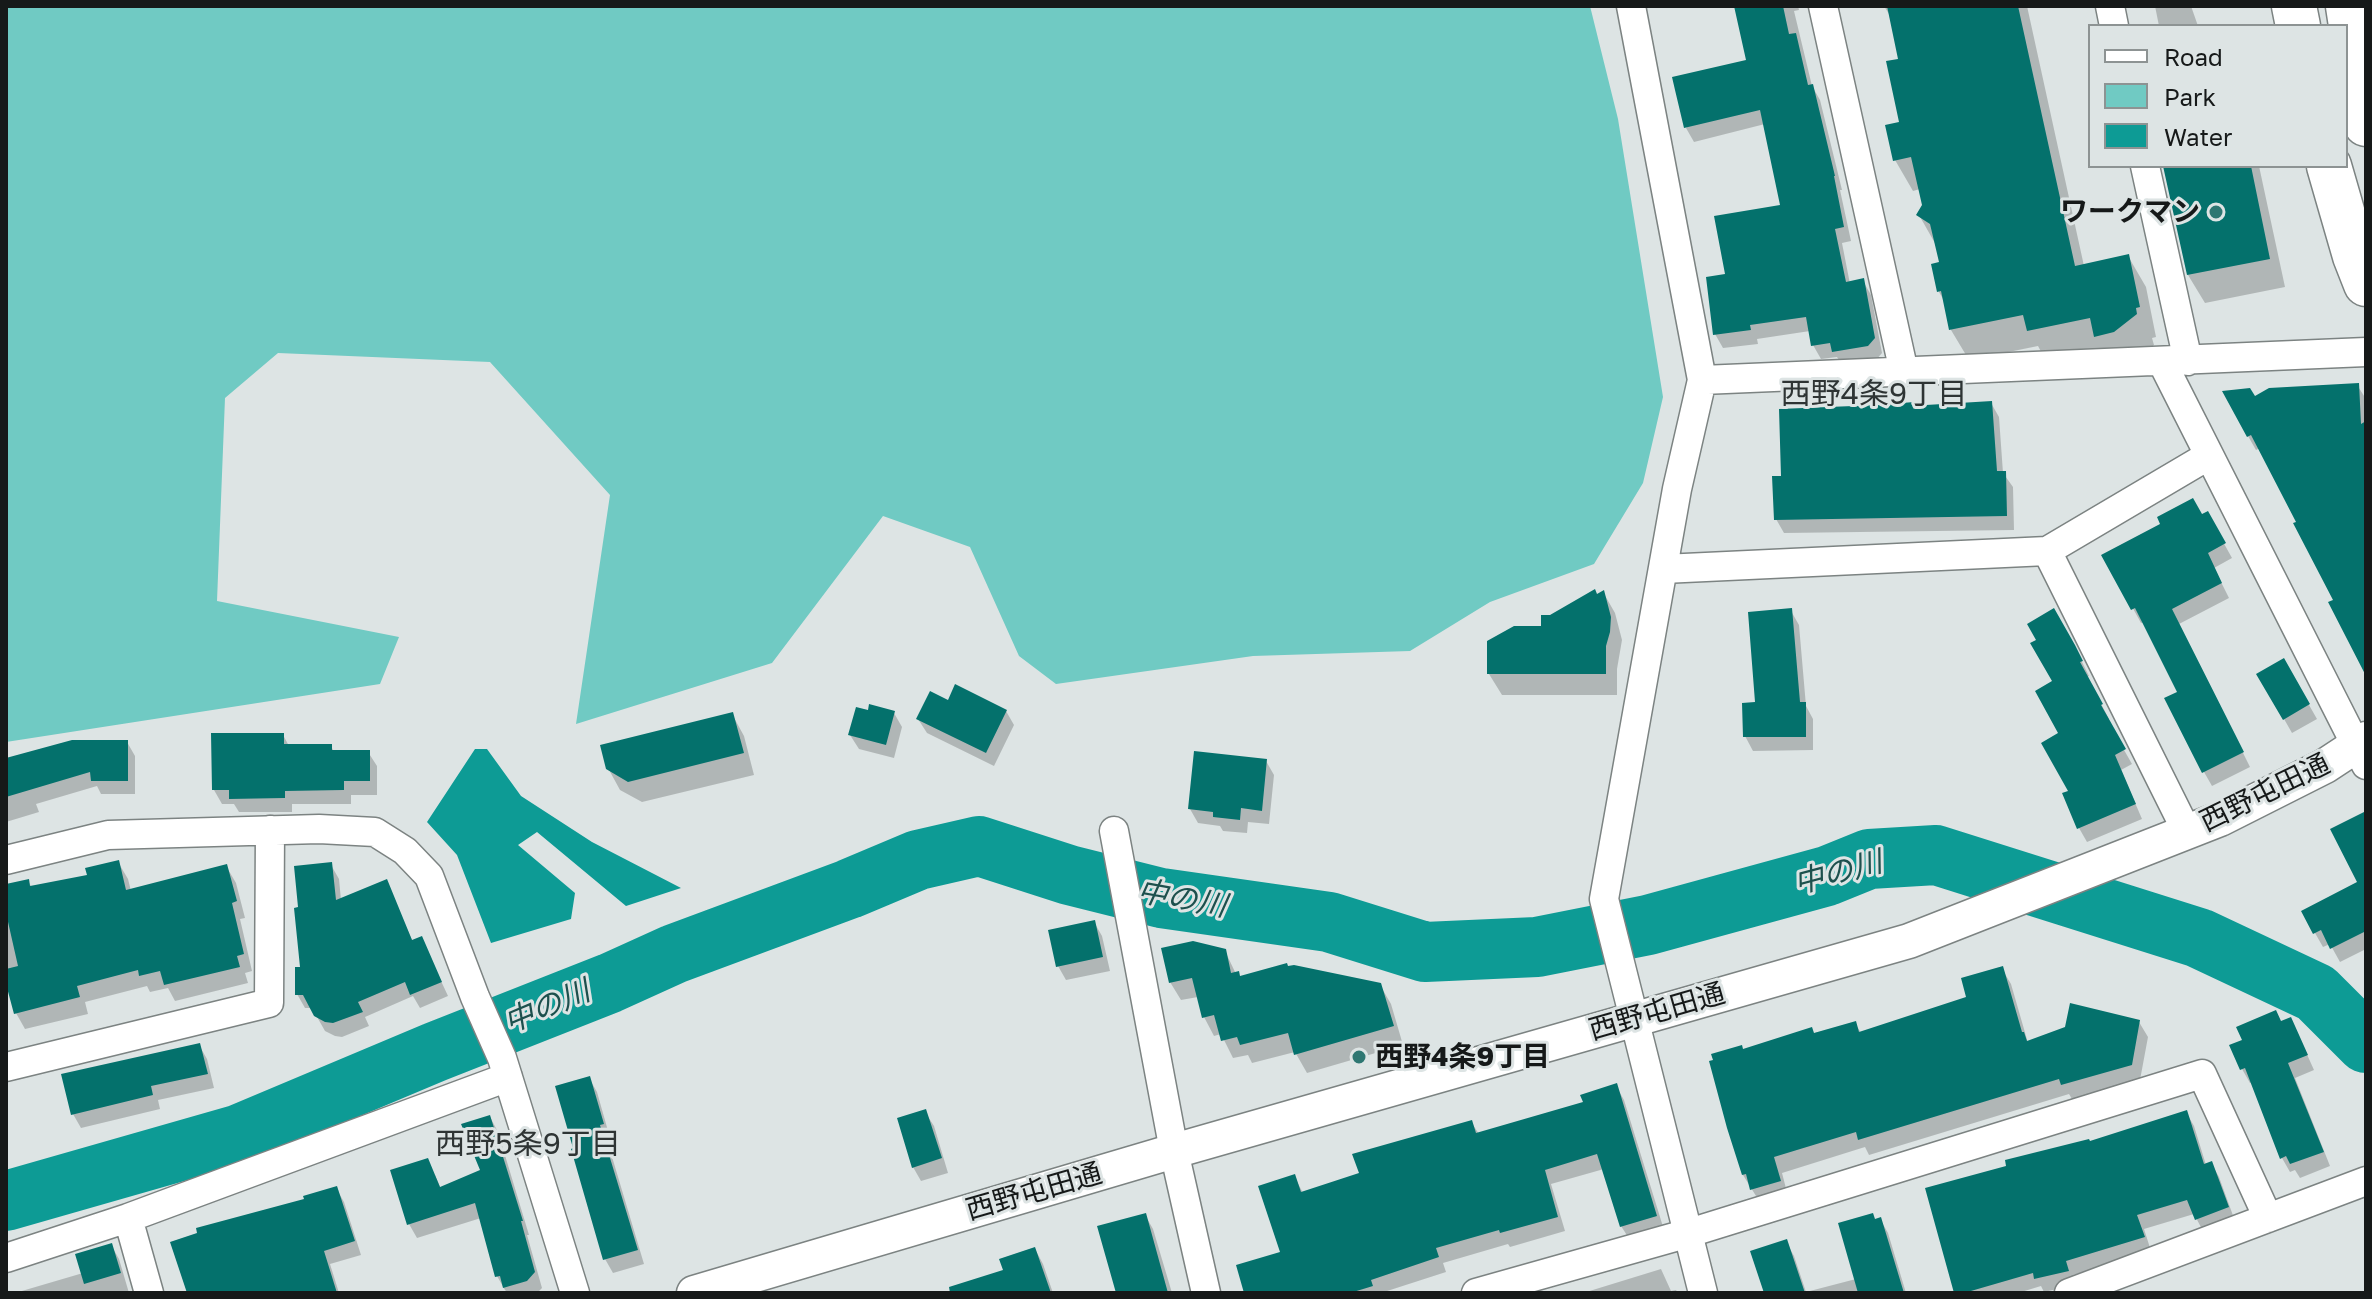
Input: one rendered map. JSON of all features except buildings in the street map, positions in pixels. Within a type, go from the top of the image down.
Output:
[{"type":"main road","points":[[2348,6],[2366,124]]},
{"type":"main road","points":[[2330,168],[2366,284]]},
{"type":"street","points":[[1631,6],[1702,380],[1677,489],[1604,899],[1703,1293]]},
{"type":"street","points":[[1823,6],[1904,372]]},
{"type":"street","points":[[2145,168],[2175,362],[2208,456],[2363,750]]},
{"type":"street","points":[[1702,380],[2366,352]]},
{"type":"street","points":[[1663,569],[2047,551],[2208,456]]},
{"type":"street","points":[[2047,551],[2187,832]]},
{"type":"street","name":"西野屯田通","points":[[694,1293],[777,1281],[1174,1151],[1909,941],[2220,819],[2363,750]]},
{"type":"street","points":[[6,1067],[269,1003],[270,830]]},
{"type":"street","points":[[6,860],[108,835],[270,830],[375,832],[405,851],[429,876],[505,1068],[575,1293]]},
{"type":"street","points":[[1114,831],[1174,1151],[1206,1293]]},
{"type":"street","points":[[6,1258],[128,1218],[505,1068]]},
{"type":"street","points":[[1476,1293],[1689,1233],[2202,1074],[2268,1218]]},
{"type":"street","points":[[2069,1293],[2366,1181]]},
{"type":"street","points":[[128,1218],[149,1293]]},
{"type":"green space","points":[[6,6],[1590,6],[1618,119],[1663,397],[1643,483],[1594,564],[1490,602],[1410,651],[1253,656],[1056,684],[1019,656],[970,547],[883,516],[772,663],[576,724],[610,495],[490,362],[278,353],[225,398],[217,601],[399,637],[380,684],[6,742]]},
{"type":"water","points":[[475,749],[487,749],[521,796],[592,842],[681,888],[626,906],[537,832],[518,845],[575,893],[571,919],[491,943],[457,855],[427,822]]},
{"type":"waterway","name":"中の川","points":[[6,1201],[240,1134],[674,954],[918,860],[979,846],[1069,875],[1161,898],[1329,922],[1425,952],[1537,947],[1648,925],[1827,876],[1869,859],[1936,855],[2199,938],[2316,993],[2366,1043]]},
{"type":"place","name":"ワークマン","points":[[2216,212]]},
{"type":"place","name":"西野4条9丁目","points":[[1359,1057]]},
{"type":"district","name":"西野4条9丁目","points":[[1874,394]]},
{"type":"district","name":"西野5条9丁目","points":[[528,1144]]}]
